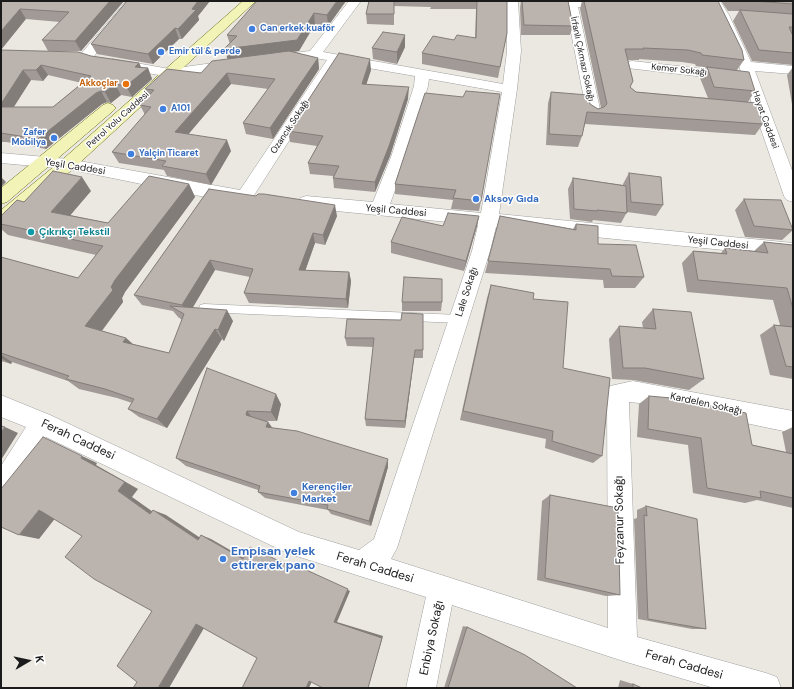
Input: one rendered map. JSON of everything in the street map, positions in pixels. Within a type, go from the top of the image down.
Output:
[{"type":"main road","name":"Petrol Yolu Caddesi","points":[[1,220],[68,164],[234,1]]},
{"type":"main road","name":"Petrol Yolu Caddesi","points":[[1,198],[250,1]]},
{"type":"street","points":[[86,57],[132,1]]},
{"type":"street","points":[[314,54],[355,1]]},
{"type":"street","points":[[512,2],[619,4]]},
{"type":"street","name":"Lale Sokağı","points":[[362,564],[384,548],[480,251],[488,219],[510,89],[514,51],[512,2]]},
{"type":"street","name":"İrfanlı Çıkmazı Sokağı","points":[[571,4],[594,114]]},
{"type":"street","points":[[698,4],[717,7],[738,16]]},
{"type":"street","name":"Hayat Caddesi","points":[[717,7],[748,72],[760,109],[793,196]]},
{"type":"street","points":[[261,61],[314,54],[510,89]]},
{"type":"street","points":[[72,57],[86,57],[97,61],[163,71],[246,63]]},
{"type":"street","name":"Ozancık Sokağı","points":[[253,196],[335,58]]},
{"type":"street","name":"Kemer Sokağı","points":[[632,65],[748,72],[793,70]]},
{"type":"street","points":[[379,210],[399,157],[421,86],[422,73]]},
{"type":"street","points":[[744,107],[760,109]]},
{"type":"street","name":"Yeşil Caddesi","points":[[1,158],[68,164],[206,198],[253,196]]},
{"type":"street","name":"Yeşil Caddesi","points":[[292,200],[379,210],[488,219],[793,250]]},
{"type":"street","name":"Kardelen Sokağı","points":[[618,393],[633,391],[660,395],[793,422]]},
{"type":"street","name":"Feyzanur Sokağı","points":[[618,393],[623,647]]},
{"type":"street","name":"Ferah Caddesi","points":[[1,406],[42,423],[296,544],[442,588],[623,647],[766,688]]},
{"type":"street","points":[[1,488],[42,423]]},
{"type":"street","name":"Enbiya Sokağı","points":[[421,688],[442,588]]},
{"type":"lane","points":[[204,308],[459,319]]},
{"type":"building","points":[[1,1],[110,1],[75,41],[42,40],[69,12],[20,9],[1,31]]},
{"type":"building","points":[[127,1],[198,1],[192,9],[196,10],[178,29],[175,28],[148,54],[91,44]]},
{"type":"building","points":[[257,1],[337,1],[327,15],[314,13],[297,40],[224,49],[237,36],[227,35]]},
{"type":"building","points":[[369,1],[394,1],[394,14],[366,14]]},
{"type":"building","points":[[477,1],[507,1],[507,33],[500,67],[422,53],[433,36],[454,40],[457,35],[476,38]]},
{"type":"building","points":[[522,1],[568,1],[573,26],[524,25]]},
{"type":"building","points":[[584,1],[718,1],[742,50],[744,60],[702,55],[701,53],[688,50],[643,48],[644,49],[625,49],[633,81],[630,87],[636,92],[757,103],[763,124],[587,112],[582,136],[549,134],[551,92],[588,95],[590,104],[598,109],[607,104]]},
{"type":"building","points":[[754,1],[793,1],[793,4]]},
{"type":"building","points":[[740,10],[793,14],[793,27],[789,27],[793,36],[793,53],[759,50]]},
{"type":"building","points":[[383,32],[405,35],[397,52],[372,48]]},
{"type":"building","points":[[1,50],[78,52],[91,56],[139,63],[135,67],[148,68],[126,86],[115,84],[105,92],[101,91],[96,93],[38,139],[1,133],[1,107],[53,107],[91,76],[41,65],[36,70],[23,70],[1,104]]},
{"type":"building","points":[[289,51],[318,58],[270,128],[243,123],[275,79],[227,73],[175,132],[227,140],[206,174],[162,166],[166,161],[112,152],[151,107],[140,105],[154,90],[145,89],[167,69],[201,73],[212,61]]},
{"type":"building","points":[[339,53],[370,59],[362,84],[409,87],[375,182],[333,178],[339,166],[308,163],[323,136],[288,131]]},
{"type":"building","points":[[707,67],[749,72],[755,91],[714,87]]},
{"type":"building","points":[[466,91],[500,94],[481,201],[453,198],[456,190],[395,184],[425,93],[463,97]]},
{"type":"building","points":[[53,171],[82,177],[51,212],[108,223],[149,176],[189,184],[115,280],[111,287],[113,290],[85,326],[126,338],[123,342],[169,353],[184,314],[170,306],[227,310],[218,330],[215,329],[157,419],[128,409],[134,399],[105,389],[66,379],[69,376],[1,353],[1,257],[78,278],[103,246],[1,224],[1,216],[17,200],[24,202]]},
{"type":"building","points":[[629,173],[661,177],[663,205],[631,202]]},
{"type":"building","points":[[573,178],[626,186],[627,213],[574,209]]},
{"type":"building","points":[[209,189],[256,196],[258,194],[264,194],[335,205],[323,235],[313,233],[299,270],[349,272],[346,299],[244,293],[253,269],[210,260],[182,305],[134,295]]},
{"type":"building","points":[[744,199],[781,200],[793,230],[754,226]]},
{"type":"building","points":[[448,213],[479,216],[466,261],[391,242],[402,217],[443,226]]},
{"type":"building","points":[[500,216],[576,230],[576,224],[598,226],[598,244],[636,245],[644,277],[612,276],[610,269],[488,261]]},
{"type":"building","points":[[764,242],[793,245],[793,309],[787,288],[698,280],[693,251],[727,254],[725,248],[768,253]]},
{"type":"building","points":[[404,277],[442,279],[442,302],[402,302]]},
{"type":"building","points":[[491,285],[534,293],[533,299],[568,302],[563,368],[610,378],[602,456],[552,441],[553,431],[463,411]]},
{"type":"building","points":[[653,309],[691,312],[704,379],[645,368],[623,368],[619,326],[656,329]]},
{"type":"building","points":[[402,313],[423,314],[423,350],[415,350],[405,421],[365,419],[374,338],[345,338],[347,319],[401,320]]},
{"type":"building","points":[[774,325],[793,327],[793,367],[786,366]]},
{"type":"building","points":[[207,368],[276,394],[271,412],[247,411],[246,415],[268,422],[266,427],[297,431],[388,459],[369,521],[327,509],[328,505],[258,492],[260,486],[176,458]]},
{"type":"building","points":[[649,396],[671,398],[746,413],[752,445],[793,454],[793,498],[760,491],[761,498],[707,488],[701,438],[648,429]]},
{"type":"building","points":[[1,426],[5,427],[1,432]]},
{"type":"building","points":[[43,437],[82,456],[81,458],[125,482],[118,491],[150,514],[153,510],[198,540],[201,535],[243,559],[250,547],[300,571],[302,568],[348,589],[334,622],[382,638],[368,688],[323,688],[309,681],[306,688],[242,688],[257,658],[196,624],[158,688],[133,688],[137,682],[117,666],[152,611],[94,579],[65,557],[82,536],[39,510],[19,535],[1,527],[1,489]]},
{"type":"building","points":[[550,495],[618,508],[620,595],[545,578]]},
{"type":"building","points":[[646,506],[697,519],[706,629],[648,619],[644,515],[647,516]]},
{"type":"building","points":[[467,627],[525,655],[577,688],[448,688]]},
{"type":"building","points":[[633,684],[642,688],[633,688]]},
{"type":"place","name":"Can erkek kuaför","points":[[252,29]]},
{"type":"place","name":"Emir tül & perde","points":[[161,52]]},
{"type":"place","name":"Akkoçlar","points":[[126,84]]},
{"type":"place","name":"A101","points":[[163,109]]},
{"type":"place","name":"Zafer Mobilya","points":[[54,138]]},
{"type":"place","name":"Yalçin Ticaret","points":[[131,154]]},
{"type":"place","name":"Aksoy Gıda","points":[[476,199]]},
{"type":"place","name":"Çıkrıkçı Tekstil","points":[[31,232]]},
{"type":"place","name":"Kerençiler Market","points":[[294,493]]},
{"type":"place","name":"Empisan yelek ettirerek pano","points":[[223,559]]}]
